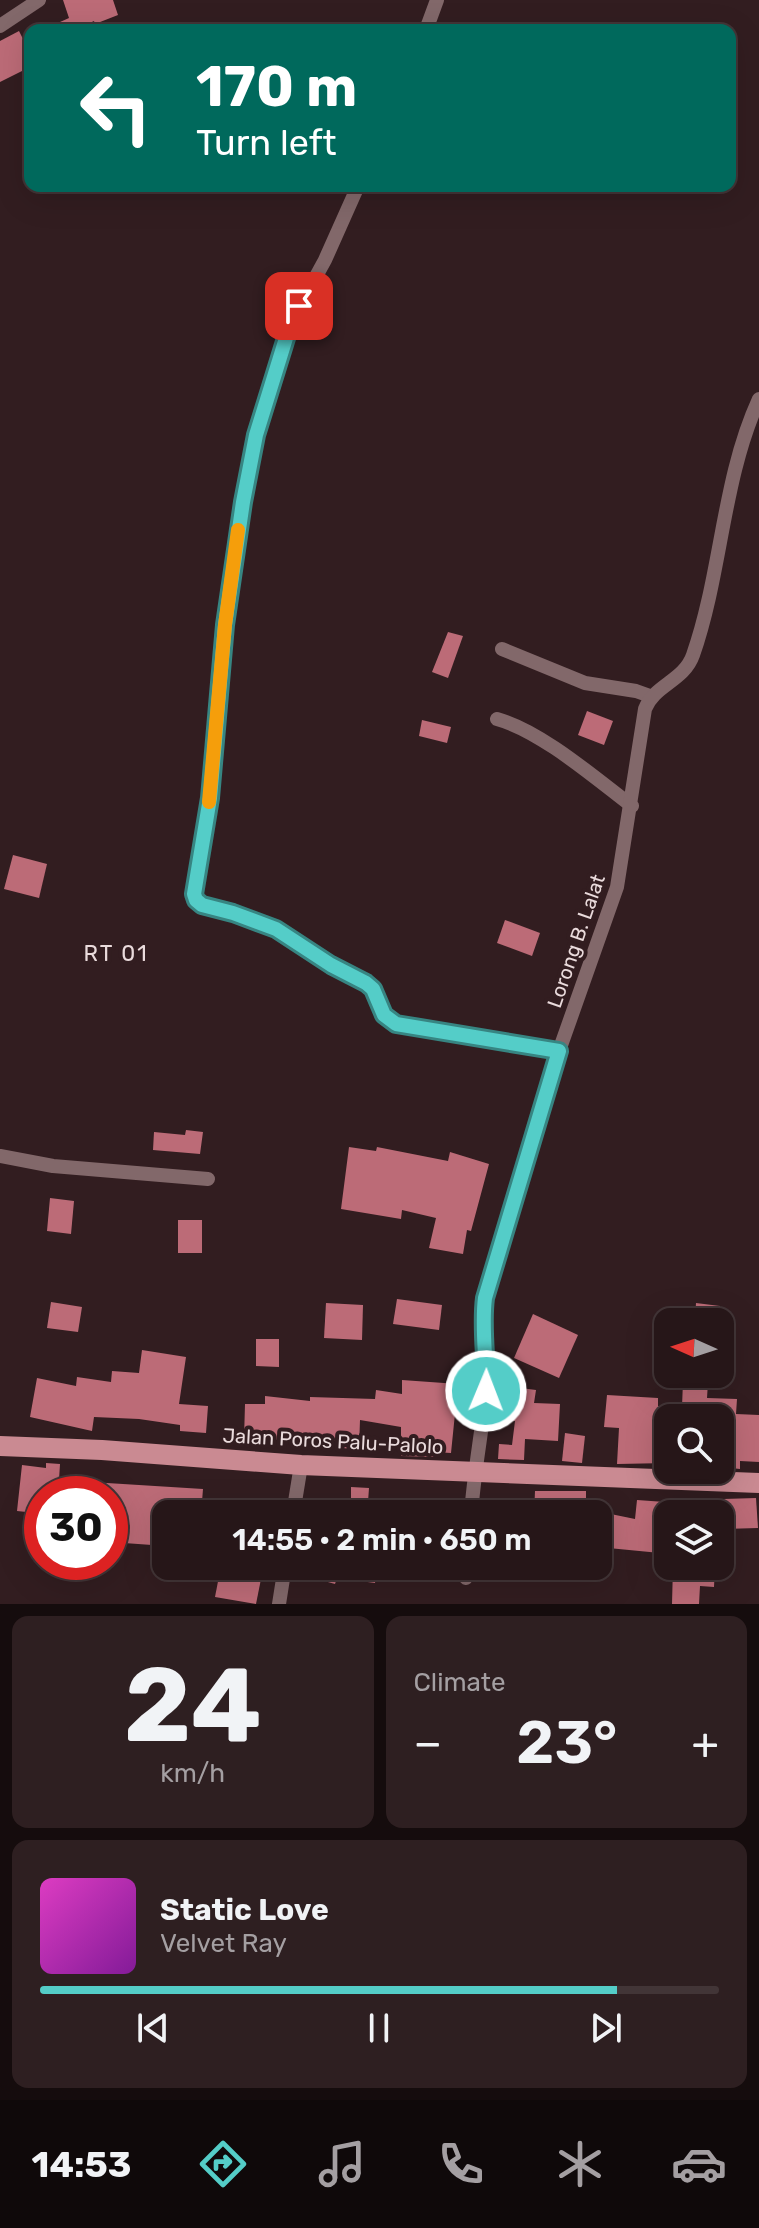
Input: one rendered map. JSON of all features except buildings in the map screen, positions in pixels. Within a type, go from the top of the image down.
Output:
[{"type":"main road","name":"Jalan Poros Palu-Palolo","points":[[0,1446],[102,1450],[301,1465],[759,1483]]},
{"type":"street","points":[[0,26],[39,0]]},
{"type":"street","points":[[428,24],[437,0]]},
{"type":"street","points":[[355,192],[325,260],[291,322],[256,435],[230,583],[210,798],[194,894],[202,905],[276,929],[331,965],[366,983],[373,989],[384,1015],[396,1024],[559,1051]]},
{"type":"street","points":[[502,649],[585,683],[650,696],[680,676],[692,659],[716,567],[734,470],[759,399]]},
{"type":"street","name":"Lorong B. Lalat","points":[[472,1500],[486,1391],[485,1298],[559,1051],[617,887],[632,806],[641,724],[650,696]]},
{"type":"street","points":[[497,719],[512,723],[540,740],[632,806]]},
{"type":"street","points":[[0,1156],[53,1166],[208,1179]]},
{"type":"street","points":[[295,1500],[301,1465]]},
{"type":"street","points":[[279,1604],[283,1580]]},
{"type":"slow traffic","points":[[209,802],[225,625],[238,530]]},
{"type":"district","name":"RT 01","points":[[116,953]]},
{"type":"route","points":[[299,306],[291,322],[248,469],[225,625],[210,798],[194,894],[202,905],[276,929],[331,965],[366,983],[373,989],[384,1015],[396,1024],[559,1051],[485,1298],[486,1391]]}]
